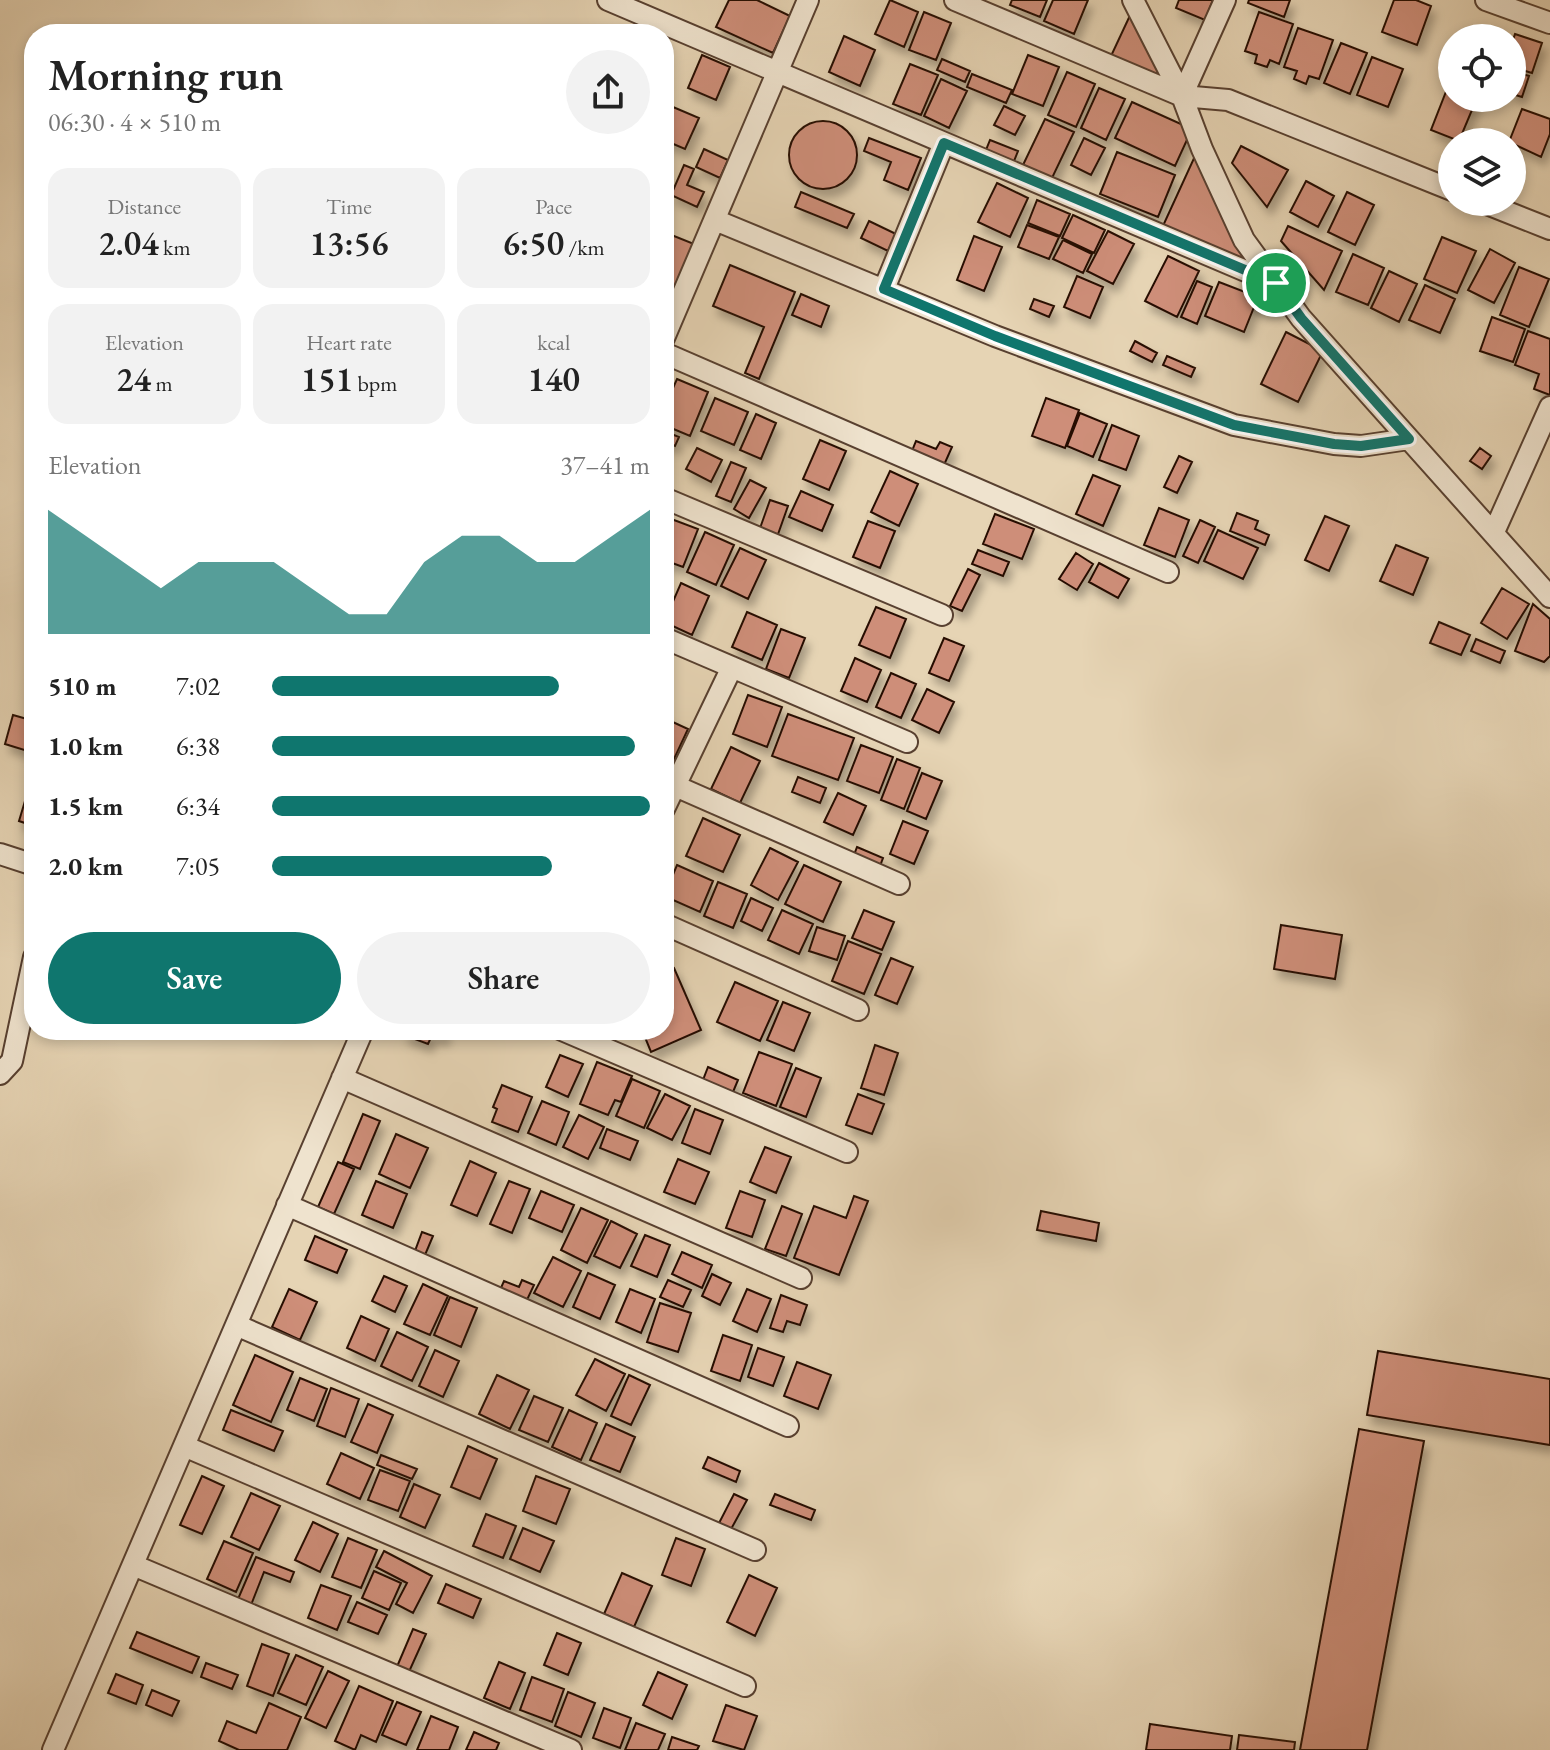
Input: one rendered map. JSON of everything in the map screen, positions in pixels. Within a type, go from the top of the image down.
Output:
[{"type":"street","points":[[608,0],[665,24]]},
{"type":"street","points":[[674,315],[808,0]]},
{"type":"street","points":[[955,0],[1182,96],[1228,100],[1438,184]]},
{"type":"street","points":[[1133,0],[1182,96],[1202,149],[1244,240],[1301,318],[1550,597]]},
{"type":"street","points":[[1182,96],[1225,0]]},
{"type":"street","points":[[1486,0],[1550,23]]},
{"type":"street","points":[[674,28],[1276,283]]},
{"type":"street","points":[[884,289],[944,143]]},
{"type":"street","points":[[1517,216],[1550,229]]},
{"type":"street","points":[[715,220],[995,336],[1234,425],[1334,444],[1361,446],[1409,439]]},
{"type":"street","points":[[674,357],[1168,572]]},
{"type":"street","points":[[1494,532],[1550,409]]},
{"type":"street","points":[[674,502],[942,615]]},
{"type":"street","points":[[674,642],[907,742]]},
{"type":"street","points":[[674,776],[732,667]]},
{"type":"street","points":[[674,786],[899,884]]},
{"type":"street","points":[[0,854],[24,862]]},
{"type":"street","points":[[674,928],[858,1010]]},
{"type":"street","points":[[0,1074],[12,1061],[24,1004]]},
{"type":"street","points":[[53,1750],[359,1040]]},
{"type":"street","points":[[585,1040],[847,1152]]},
{"type":"street","points":[[342,1078],[801,1278]]},
{"type":"street","points":[[287,1205],[788,1426]]},
{"type":"street","points":[[236,1325],[755,1550]]},
{"type":"street","points":[[184,1446],[745,1686]]},
{"type":"street","points":[[133,1565],[571,1750]]},
{"type":"building","points":[[729,0],[757,0],[790,16],[773,53],[716,27]]},
{"type":"building","points":[[890,0],[918,12],[904,47],[875,34]]},
{"type":"building","points":[[1012,0],[1047,0],[1040,17],[1010,5]]},
{"type":"building","points":[[1053,0],[1088,0],[1074,34],[1044,21]]},
{"type":"building","points":[[1179,0],[1213,0],[1205,20],[1176,8]]},
{"type":"building","points":[[1249,0],[1290,0],[1284,17],[1248,3]]},
{"type":"building","points":[[1394,0],[1416,0],[1431,6],[1417,45],[1382,32]]},
{"type":"building","points":[[1133,9],[1162,78],[1111,56]]},
{"type":"building","points":[[924,12],[951,23],[936,60],[909,50]]},
{"type":"building","points":[[1259,12],[1293,24],[1279,64],[1270,60],[1267,67],[1255,63],[1257,55],[1245,51]]},
{"type":"building","points":[[1298,28],[1333,40],[1319,79],[1309,76],[1306,84],[1294,79],[1297,71],[1284,67]]},
{"type":"building","points":[[844,36],[875,50],[860,86],[829,72]]},
{"type":"building","points":[[1526,38],[1542,43],[1532,73],[1526,71]]},
{"type":"building","points":[[1341,43],[1367,53],[1350,94],[1324,83]]},
{"type":"building","points":[[702,55],[730,67],[716,100],[688,88]]},
{"type":"building","points":[[1028,55],[1059,67],[1043,106],[1012,94]]},
{"type":"building","points":[[1372,57],[1403,69],[1388,107],[1357,95]]},
{"type":"building","points":[[942,59],[970,71],[965,82],[937,70]]},
{"type":"building","points":[[910,64],[938,75],[921,115],[893,104]]},
{"type":"building","points":[[1067,72],[1095,84],[1076,127],[1048,115]]},
{"type":"building","points":[[972,74],[1012,90],[1006,103],[967,87]]},
{"type":"building","points":[[941,79],[967,91],[949,128],[924,116]]},
{"type":"building","points":[[1099,88],[1125,99],[1106,140],[1081,128]]},
{"type":"building","points":[[1132,102],[1192,129],[1175,166],[1115,138]]},
{"type":"building","points":[[1004,106],[1025,116],[1015,135],[994,125]]},
{"type":"building","points":[[674,107],[699,118],[685,149],[674,144]]},
{"type":"building","points":[[1526,110],[1550,119],[1550,134],[1541,157],[1526,150],[1526,128],[1515,128],[1521,112]]},
{"type":"building","points":[[1438,112],[1471,112],[1464,128],[1438,128],[1438,133],[1431,130]]},
{"type":"building","points":[[1045,119],[1074,132],[1052,178],[1023,165]]},
{"type":"building","points":[[816,121],[830,121],[842,126],[852,136],[857,155],[852,174],[842,184],[830,189],[816,189],[804,184],[794,174],[789,162],[789,148],[794,136],[804,126]]},
{"type":"building","points":[[869,138],[921,158],[908,190],[884,180],[891,162],[864,151]]},
{"type":"building","points":[[1084,138],[1105,148],[1091,175],[1071,165]]},
{"type":"building","points":[[990,140],[1018,151],[1012,166],[984,155]]},
{"type":"building","points":[[1241,146],[1288,170],[1267,207],[1232,163]]},
{"type":"building","points":[[704,149],[728,160],[720,178],[696,167]]},
{"type":"building","points":[[1117,152],[1175,175],[1158,217],[1100,194]]},
{"type":"building","points":[[1195,156],[1251,264],[1162,228]]},
{"type":"building","points":[[684,165],[694,169],[687,185],[704,192],[697,207],[674,196],[674,188]]},
{"type":"building","points":[[1306,181],[1334,196],[1318,227],[1290,212]]},
{"type":"building","points":[[997,183],[1028,198],[1010,237],[978,222]]},
{"type":"building","points":[[801,192],[854,214],[847,228],[795,207]]},
{"type":"building","points":[[1347,192],[1374,205],[1355,245],[1328,232]]},
{"type":"building","points":[[1037,200],[1070,214],[1060,236],[1028,223]]},
{"type":"building","points":[[1073,215],[1105,230],[1094,253],[1062,238]]},
{"type":"building","points":[[869,221],[896,234],[888,251],[861,238]]},
{"type":"building","points":[[1027,225],[1059,237],[1049,259],[1018,247]]},
{"type":"building","points":[[1288,226],[1342,251],[1324,290],[1281,241]]},
{"type":"building","points":[[1108,231],[1134,244],[1113,284],[1087,271]]},
{"type":"building","points":[[674,236],[699,246],[679,293],[674,291]]},
{"type":"building","points":[[974,236],[1002,247],[984,291],[957,280]]},
{"type":"building","points":[[1442,237],[1476,251],[1457,293],[1424,279]]},
{"type":"building","points":[[1063,240],[1092,254],[1083,273],[1053,259]]},
{"type":"building","points":[[1490,249],[1515,263],[1494,303],[1468,290]]},
{"type":"building","points":[[1353,254],[1384,268],[1368,305],[1336,292]]},
{"type":"building","points":[[1168,256],[1199,271],[1177,317],[1145,301]]},
{"type":"building","points":[[730,265],[795,292],[759,379],[745,373],[764,327],[713,306]]},
{"type":"building","points":[[1519,267],[1549,279],[1529,327],[1500,315]]},
{"type":"building","points":[[1389,271],[1417,284],[1399,322],[1371,308]]},
{"type":"building","points":[[1077,276],[1103,287],[1090,318],[1064,307]]},
{"type":"building","points":[[1197,281],[1212,287],[1197,324],[1181,317]]},
{"type":"building","points":[[1219,282],[1258,297],[1244,332],[1205,316]]},
{"type":"building","points":[[1425,285],[1455,299],[1440,333],[1409,320]]},
{"type":"building","points":[[801,294],[829,306],[821,327],[792,315]]},
{"type":"building","points":[[1034,299],[1054,306],[1049,317],[1030,309]]},
{"type":"building","points":[[1492,317],[1525,329],[1513,362],[1480,351]]},
{"type":"building","points":[[1528,331],[1550,339],[1550,395],[1534,389],[1539,374],[1515,365]]},
{"type":"building","points":[[1286,332],[1323,351],[1298,402],[1261,384]]},
{"type":"building","points":[[1135,341],[1157,353],[1152,362],[1130,351]]},
{"type":"building","points":[[1167,356],[1195,368],[1191,377],[1163,365]]},
{"type":"building","points":[[677,379],[708,392],[690,436],[674,429],[674,386]]},
{"type":"building","points":[[715,398],[748,412],[734,445],[701,431]]},
{"type":"building","points":[[1046,398],[1079,410],[1065,448],[1032,436]]},
{"type":"building","points":[[1080,413],[1107,424],[1093,457],[1067,446]]},
{"type":"building","points":[[756,414],[776,423],[761,459],[740,450]]},
{"type":"building","points":[[1112,425],[1139,436],[1126,470],[1099,460]]},
{"type":"building","points":[[820,440],[846,451],[829,490],[803,479]]},
{"type":"building","points":[[916,441],[936,449],[940,442],[952,447],[944,465],[912,451]]},
{"type":"building","points":[[697,448],[722,460],[711,482],[686,469]]},
{"type":"building","points":[[1480,448],[1491,456],[1482,469],[1470,461]]},
{"type":"building","points":[[1179,456],[1192,462],[1177,493],[1164,487]]},
{"type":"building","points":[[731,462],[746,468],[731,502],[716,496]]},
{"type":"building","points":[[890,471],[918,484],[899,526],[871,512]]},
{"type":"building","points":[[1093,475],[1120,486],[1103,526],[1076,514]]},
{"type":"building","points":[[750,480],[766,488],[749,518],[734,509]]},
{"type":"building","points":[[801,491],[833,505],[822,531],[789,517]]},
{"type":"building","points":[[770,500],[788,506],[777,537],[759,531]]},
{"type":"building","points":[[1159,508],[1189,520],[1175,557],[1144,545]]},
{"type":"building","points":[[1237,513],[1258,521],[1255,529],[1269,535],[1265,545],[1230,531]]},
{"type":"building","points":[[995,514],[1034,529],[1022,559],[983,544]]},
{"type":"building","points":[[1325,516],[1349,526],[1329,571],[1305,560]]},
{"type":"building","points":[[674,520],[698,529],[683,567],[674,564]]},
{"type":"building","points":[[1200,520],[1215,527],[1198,563],[1183,556]]},
{"type":"building","points":[[868,521],[895,531],[880,568],[853,557]]},
{"type":"building","points":[[1218,530],[1258,548],[1243,579],[1204,561]]},
{"type":"building","points":[[705,532],[734,545],[716,585],[687,572]]},
{"type":"building","points":[[1396,545],[1428,558],[1413,595],[1380,581]]},
{"type":"building","points":[[740,548],[766,560],[748,599],[721,586]]},
{"type":"building","points":[[978,550],[1009,562],[1003,576],[972,564]]},
{"type":"building","points":[[1076,553],[1093,564],[1077,590],[1059,579]]},
{"type":"building","points":[[1099,563],[1129,579],[1118,598],[1089,582]]},
{"type":"building","points":[[968,569],[980,575],[962,611],[950,606]]},
{"type":"building","points":[[681,583],[709,596],[692,635],[674,627],[674,599]]},
{"type":"building","points":[[1502,588],[1529,604],[1507,639],[1481,623]]},
{"type":"building","points":[[1533,604],[1550,619],[1550,656],[1544,662],[1515,651]]},
{"type":"building","points":[[876,607],[906,619],[890,658],[859,645]]},
{"type":"building","points":[[747,612],[777,625],[762,660],[732,647]]},
{"type":"building","points":[[1439,622],[1470,635],[1461,655],[1430,643]]},
{"type":"building","points":[[781,629],[805,638],[789,678],[766,669]]},
{"type":"building","points":[[944,638],[964,646],[949,681],[929,673]]},
{"type":"building","points":[[1476,639],[1505,651],[1500,663],[1471,651]]},
{"type":"building","points":[[855,658],[881,670],[867,702],[841,691]]},
{"type":"building","points":[[891,673],[916,684],[901,718],[876,707]]},
{"type":"building","points":[[927,689],[954,702],[939,733],[912,720]]},
{"type":"building","points":[[748,695],[782,707],[767,747],[733,734]]},
{"type":"building","points":[[788,714],[854,738],[838,780],[772,756]]},
{"type":"building","points":[[13,715],[24,718],[24,750],[5,744]]},
{"type":"building","points":[[674,723],[688,729],[674,759]]},
{"type":"building","points":[[861,745],[893,757],[879,793],[847,781]]},
{"type":"building","points":[[731,747],[760,761],[740,803],[711,789]]},
{"type":"building","points":[[897,759],[920,768],[904,809],[881,800]]},
{"type":"building","points":[[922,773],[942,781],[926,819],[907,811]]},
{"type":"building","points":[[798,777],[826,788],[820,803],[792,792]]},
{"type":"building","points":[[838,793],[866,806],[853,835],[824,822]]},
{"type":"building","points":[[24,804],[24,823],[19,821]]},
{"type":"building","points":[[703,818],[740,835],[723,872],[686,856]]},
{"type":"building","points":[[903,821],[928,831],[914,864],[890,854]]},
{"type":"building","points":[[857,847],[883,858],[880,866],[854,855]]},
{"type":"building","points":[[770,848],[798,862],[778,900],[751,885]]},
{"type":"building","points":[[677,865],[713,881],[700,912],[674,900]]},
{"type":"building","points":[[804,865],[841,882],[823,922],[785,904]]},
{"type":"building","points":[[718,882],[747,894],[733,928],[704,916]]},
{"type":"building","points":[[751,898],[773,908],[762,931],[741,921]]},
{"type":"building","points":[[782,910],[813,924],[799,954],[768,940]]},
{"type":"building","points":[[864,910],[894,922],[882,950],[852,938]]},
{"type":"building","points":[[1281,925],[1342,935],[1335,979],[1274,969]]},
{"type":"building","points":[[817,927],[845,936],[837,960],[809,951]]},
{"type":"building","points":[[848,941],[881,954],[864,994],[832,981]]},
{"type":"building","points":[[891,958],[913,967],[897,1004],[875,995]]},
{"type":"building","points":[[674,968],[701,1030],[651,1052],[646,1040],[674,1040]]},
{"type":"building","points":[[735,982],[778,1001],[760,1041],[717,1022]]},
{"type":"building","points":[[783,1002],[810,1013],[794,1051],[767,1040]]},
{"type":"building","points":[[875,1045],[898,1053],[884,1095],[861,1088]]},
{"type":"building","points":[[759,1052],[792,1064],[776,1106],[743,1093]]},
{"type":"building","points":[[560,1055],[583,1064],[568,1097],[546,1087]]},
{"type":"building","points":[[597,1062],[632,1076],[621,1102],[615,1100],[608,1115],[580,1104]]},
{"type":"building","points":[[708,1067],[738,1080],[733,1092],[703,1080]]},
{"type":"building","points":[[796,1068],[821,1078],[806,1117],[780,1107]]},
{"type":"building","points":[[632,1079],[660,1091],[644,1128],[616,1116]]},
{"type":"building","points":[[502,1085],[532,1097],[518,1132],[492,1122],[497,1109],[493,1107]]},
{"type":"building","points":[[665,1094],[690,1106],[672,1140],[647,1128]]},
{"type":"building","points":[[858,1094],[884,1104],[872,1134],[846,1125]]},
{"type":"building","points":[[542,1101],[569,1112],[556,1145],[528,1133]]},
{"type":"building","points":[[695,1109],[723,1120],[710,1154],[682,1143]]},
{"type":"building","points":[[363,1114],[380,1121],[360,1169],[343,1162]]},
{"type":"building","points":[[579,1115],[604,1127],[588,1159],[563,1147]]},
{"type":"building","points":[[607,1129],[638,1141],[630,1160],[600,1148]]},
{"type":"building","points":[[396,1134],[428,1148],[410,1188],[379,1174]]},
{"type":"building","points":[[765,1147],[791,1157],[776,1193],[750,1182]]},
{"type":"building","points":[[678,1159],[709,1172],[695,1204],[664,1192]]},
{"type":"building","points":[[470,1161],[496,1173],[477,1216],[451,1205]]},
{"type":"building","points":[[338,1162],[354,1169],[334,1214],[318,1207]]},
{"type":"building","points":[[376,1181],[407,1194],[393,1228],[362,1215]]},
{"type":"building","points":[[509,1181],[530,1189],[512,1233],[490,1224]]},
{"type":"building","points":[[541,1191],[574,1205],[562,1232],[529,1218]]},
{"type":"building","points":[[740,1191],[765,1200],[752,1237],[726,1228]]},
{"type":"building","points":[[854,1196],[868,1201],[839,1275],[794,1258],[814,1206],[846,1218]]},
{"type":"building","points":[[782,1206],[802,1214],[786,1256],[765,1249]]},
{"type":"building","points":[[581,1208],[608,1220],[587,1263],[561,1250]]},
{"type":"building","points":[[1041,1211],[1099,1223],[1096,1241],[1037,1230]]},
{"type":"building","points":[[611,1221],[637,1234],[620,1268],[594,1256]]},
{"type":"building","points":[[422,1232],[433,1236],[425,1255],[415,1251]]},
{"type":"building","points":[[645,1235],[670,1245],[657,1277],[631,1266]]},
{"type":"building","points":[[315,1236],[347,1250],[337,1273],[305,1260]]},
{"type":"building","points":[[682,1252],[712,1265],[702,1288],[672,1274]]},
{"type":"building","points":[[553,1257],[581,1271],[563,1307],[534,1293]]},
{"type":"building","points":[[588,1273],[615,1285],[600,1319],[573,1307]]},
{"type":"building","points":[[712,1274],[731,1283],[720,1305],[702,1296]]},
{"type":"building","points":[[384,1276],[407,1286],[395,1312],[372,1301]]},
{"type":"building","points":[[522,1280],[534,1285],[526,1302],[500,1290],[504,1281],[519,1287]]},
{"type":"building","points":[[668,1280],[691,1290],[683,1307],[660,1297]]},
{"type":"building","points":[[423,1284],[448,1296],[430,1335],[404,1324]]},
{"type":"building","points":[[289,1289],[317,1302],[300,1340],[272,1327]]},
{"type":"building","points":[[630,1289],[655,1299],[641,1333],[616,1322]]},
{"type":"building","points":[[747,1289],[771,1299],[757,1332],[733,1321]]},
{"type":"building","points":[[781,1295],[807,1305],[800,1325],[787,1321],[783,1332],[770,1328]]},
{"type":"building","points":[[450,1297],[477,1308],[461,1347],[434,1335]]},
{"type":"building","points":[[660,1303],[691,1313],[678,1352],[647,1342]]},
{"type":"building","points":[[361,1316],[389,1329],[375,1361],[347,1348]]},
{"type":"building","points":[[397,1332],[428,1347],[412,1381],[381,1366]]},
{"type":"building","points":[[723,1335],[752,1345],[740,1381],[711,1371]]},
{"type":"building","points":[[758,1348],[784,1357],[773,1386],[748,1377]]},
{"type":"building","points":[[435,1350],[459,1361],[443,1397],[419,1386]]},
{"type":"building","points":[[1378,1351],[1550,1379],[1550,1445],[1367,1415]]},
{"type":"building","points":[[255,1355],[293,1372],[271,1422],[233,1405]]},
{"type":"building","points":[[595,1359],[625,1374],[606,1411],[576,1395]]},
{"type":"building","points":[[797,1362],[831,1375],[818,1409],[784,1396]]},
{"type":"building","points":[[497,1375],[529,1390],[510,1429],[479,1414]]},
{"type":"building","points":[[629,1375],[650,1385],[631,1425],[611,1416]]},
{"type":"building","points":[[300,1378],[327,1389],[314,1421],[287,1410]]},
{"type":"building","points":[[331,1388],[359,1399],[345,1437],[317,1426]]},
{"type":"building","points":[[534,1396],[563,1408],[548,1442],[519,1430]]},
{"type":"building","points":[[368,1404],[393,1415],[377,1453],[351,1442]]},
{"type":"building","points":[[231,1410],[283,1431],[274,1451],[223,1430]]},
{"type":"building","points":[[569,1410],[597,1423],[581,1460],[552,1447]]},
{"type":"building","points":[[606,1424],[635,1437],[620,1472],[590,1460]]},
{"type":"building","points":[[1359,1429],[1424,1441],[1367,1750],[1300,1750]]},
{"type":"building","points":[[468,1446],[497,1459],[480,1499],[451,1487]]},
{"type":"building","points":[[341,1453],[374,1468],[360,1499],[327,1484]]},
{"type":"building","points":[[381,1455],[417,1469],[412,1479],[377,1465]]},
{"type":"building","points":[[708,1457],[740,1471],[736,1482],[703,1468]]},
{"type":"building","points":[[380,1470],[410,1481],[398,1511],[368,1500]]},
{"type":"building","points":[[202,1476],[224,1486],[202,1534],[180,1525]]},
{"type":"building","points":[[536,1476],[570,1489],[556,1524],[523,1511]]},
{"type":"building","points":[[414,1484],[440,1495],[425,1528],[400,1517]]},
{"type":"building","points":[[251,1493],[280,1506],[259,1550],[231,1537]]},
{"type":"building","points":[[734,1494],[747,1500],[730,1531],[718,1525]]},
{"type":"building","points":[[775,1494],[815,1510],[811,1520],[770,1505]]},
{"type":"building","points":[[486,1514],[516,1526],[503,1558],[473,1546]]},
{"type":"building","points":[[313,1522],[338,1534],[320,1572],[295,1560]]},
{"type":"building","points":[[523,1528],[554,1541],[540,1572],[510,1559]]},
{"type":"building","points":[[348,1538],[377,1550],[361,1588],[332,1577]]},
{"type":"building","points":[[676,1538],[705,1549],[691,1586],[662,1575]]},
{"type":"building","points":[[224,1541],[253,1553],[236,1592],[207,1579]]},
{"type":"building","points":[[384,1551],[432,1576],[413,1613],[396,1604],[407,1583],[376,1567]]},
{"type":"building","points":[[256,1557],[294,1572],[290,1582],[264,1572],[251,1605],[238,1599]]},
{"type":"building","points":[[374,1571],[401,1583],[389,1610],[362,1598]]},
{"type":"building","points":[[622,1573],[652,1586],[634,1627],[604,1614]]},
{"type":"building","points":[[749,1575],[777,1588],[755,1636],[727,1622]]},
{"type":"building","points":[[446,1584],[481,1599],[473,1618],[438,1603]]},
{"type":"building","points":[[321,1585],[351,1596],[337,1630],[308,1618]]},
{"type":"building","points":[[357,1602],[387,1615],[378,1634],[348,1622]]},
{"type":"building","points":[[413,1629],[426,1634],[408,1674],[396,1669]]},
{"type":"building","points":[[137,1632],[199,1657],[192,1673],[130,1648]]},
{"type":"building","points":[[557,1633],[581,1643],[568,1675],[544,1665]]},
{"type":"building","points":[[262,1644],[289,1654],[273,1696],[247,1686]]},
{"type":"building","points":[[296,1655],[323,1667],[306,1705],[278,1693]]},
{"type":"building","points":[[499,1662],[525,1673],[510,1709],[484,1698]]},
{"type":"building","points":[[206,1663],[238,1675],[232,1689],[201,1677]]},
{"type":"building","points":[[328,1671],[349,1681],[326,1728],[305,1718]]},
{"type":"building","points":[[658,1672],[687,1685],[672,1719],[643,1705]]},
{"type":"building","points":[[116,1674],[143,1685],[136,1704],[108,1693]]},
{"type":"building","points":[[532,1677],[564,1689],[552,1722],[520,1710]]},
{"type":"building","points":[[359,1686],[393,1701],[376,1742],[361,1735],[355,1750],[335,1741]]},
{"type":"building","points":[[152,1690],[179,1701],[172,1716],[146,1705]]},
{"type":"building","points":[[568,1692],[595,1703],[581,1737],[555,1726]]},
{"type":"building","points":[[397,1702],[421,1712],[406,1745],[382,1735]]},
{"type":"building","points":[[269,1703],[301,1717],[287,1750],[239,1750],[219,1741],[227,1721],[256,1733]]},
{"type":"building","points":[[726,1705],[757,1716],[744,1750],[713,1741]]},
{"type":"building","points":[[604,1708],[631,1718],[620,1748],[593,1738]]},
{"type":"building","points":[[431,1716],[458,1727],[449,1750],[417,1750]]},
{"type":"building","points":[[636,1723],[665,1734],[658,1750],[625,1750]]},
{"type":"building","points":[[1150,1724],[1232,1736],[1230,1750],[1146,1750]]},
{"type":"building","points":[[474,1732],[499,1743],[496,1750],[466,1750]]},
{"type":"building","points":[[1239,1735],[1295,1742],[1294,1750],[1237,1750]]},
{"type":"building","points":[[672,1737],[699,1746],[697,1750],[668,1750]]},
{"type":"route","points":[[944,143],[1276,283],[1301,318],[1409,439],[1361,446],[1334,444],[1234,425],[995,336],[884,289],[944,143]]}]
